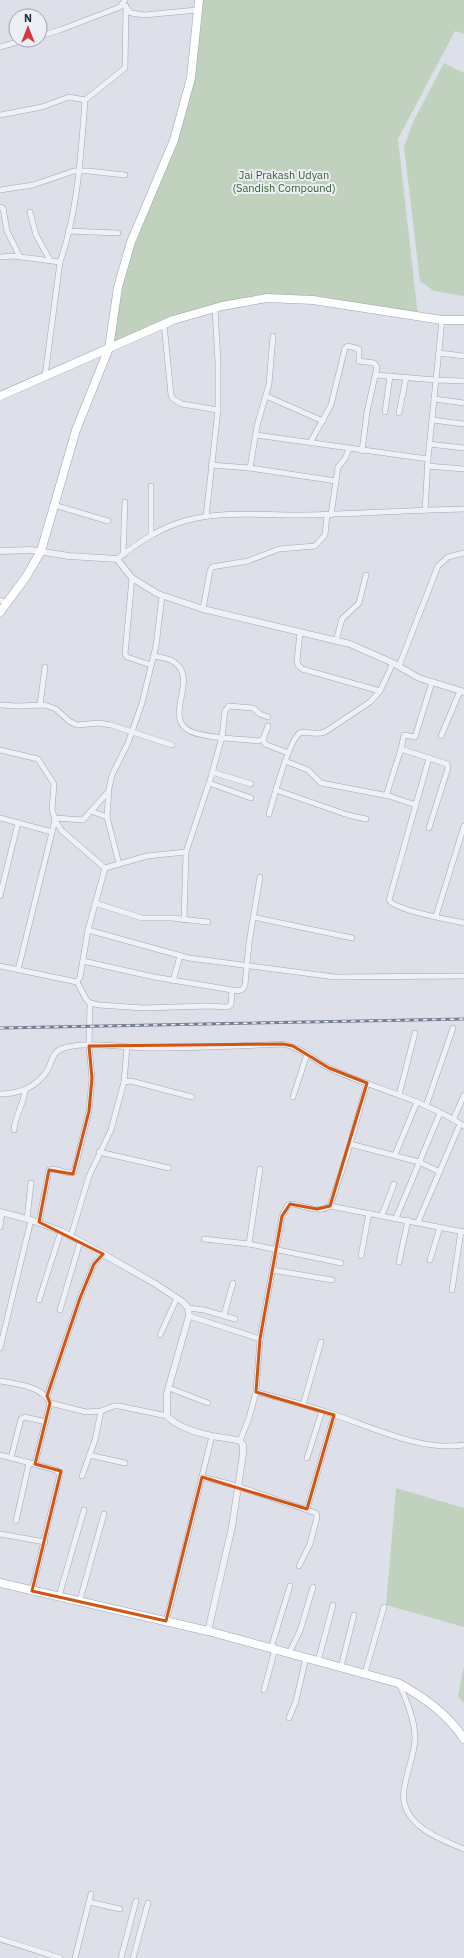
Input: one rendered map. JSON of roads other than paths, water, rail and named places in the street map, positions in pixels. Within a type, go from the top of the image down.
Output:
[{"type":"main road","points":[[0,612],[4,602],[26,577],[41,551],[76,430],[109,348],[120,279],[131,242],[174,140],[191,78],[199,0]]},
{"type":"main road","points":[[0,396],[164,324],[215,308],[267,298],[313,300],[442,320],[464,320]]},
{"type":"main road","points":[[0,1583],[80,1600],[208,1631],[398,1683],[418,1694],[444,1715],[464,1739]]},
{"type":"street","points":[[125,3],[132,13],[144,14],[198,10]]},
{"type":"street","points":[[48,34],[120,7],[125,3]]},
{"type":"street","points":[[45,376],[60,262],[68,230],[79,171],[85,100],[125,68],[125,3]]},
{"type":"street","points":[[0,115],[42,107],[68,97],[85,100]]},
{"type":"street","points":[[0,190],[33,184],[66,172],[79,171],[125,175]]},
{"type":"street","points":[[0,207],[3,208],[7,231],[20,257]]},
{"type":"street","points":[[30,212],[36,235],[50,260]]},
{"type":"street","points":[[68,230],[118,234]]},
{"type":"street","points":[[0,257],[20,257],[60,262]]},
{"type":"street","points":[[206,517],[218,410],[218,363],[215,308]]},
{"type":"street","points":[[425,510],[427,466],[442,320]]},
{"type":"street","points":[[164,324],[171,395],[173,400],[182,404],[218,410]]},
{"type":"street","points":[[250,468],[256,435],[266,396],[273,336]]},
{"type":"street","points":[[310,443],[333,400],[345,347],[359,349],[359,361],[376,364],[376,375],[362,451]]},
{"type":"street","points":[[439,353],[464,356]]},
{"type":"street","points":[[376,375],[436,380],[464,380]]},
{"type":"street","points":[[386,412],[390,376]]},
{"type":"street","points":[[400,413],[406,378]]},
{"type":"street","points":[[266,396],[323,421]]},
{"type":"street","points":[[434,399],[464,403]]},
{"type":"street","points":[[432,420],[464,424]]},
{"type":"street","points":[[256,435],[428,459]]},
{"type":"street","points":[[430,444],[464,448]]},
{"type":"street","points":[[203,609],[212,567],[248,561],[279,549],[315,546],[325,535],[338,467],[345,459],[349,449]]},
{"type":"street","points":[[211,465],[250,468],[336,481]]},
{"type":"street","points":[[427,466],[464,469]]},
{"type":"street","points":[[151,486],[151,535]]},
{"type":"street","points":[[123,555],[125,502]]},
{"type":"street","points":[[54,505],[108,521]]},
{"type":"street","points":[[0,551],[41,551],[69,556],[117,559],[151,535],[178,523],[206,517],[228,514],[329,515],[464,509]]},
{"type":"street","points":[[269,814],[288,753],[300,733],[317,734],[325,732],[370,702],[380,691],[396,665],[438,566],[448,557],[464,553]]},
{"type":"street","points":[[117,559],[132,578],[160,595],[203,609],[350,644],[396,665],[419,678],[462,692],[441,736]]},
{"type":"street","points":[[336,641],[342,619],[358,603],[366,575]]},
{"type":"street","points":[[132,578],[126,654],[127,657],[151,665]]},
{"type":"street","points":[[119,864],[107,817],[108,792],[115,765],[128,743],[142,703],[154,656],[160,595]]},
{"type":"street","points":[[300,633],[298,665],[302,668],[380,691]]},
{"type":"street","points":[[154,656],[174,662],[181,671],[184,687],[178,716],[181,724],[192,732],[222,737],[258,741],[263,740]]},
{"type":"street","points":[[40,704],[44,667]]},
{"type":"street","points":[[386,796],[404,735],[415,737],[432,682]]},
{"type":"street","points":[[0,704],[17,706],[40,704],[56,709],[77,725],[103,723],[172,745]]},
{"type":"street","points":[[184,920],[186,852],[209,783],[222,737],[225,711],[229,706],[253,708],[260,714],[268,717]]},
{"type":"street","points":[[268,726],[263,740],[266,746],[288,753]]},
{"type":"street","points":[[400,749],[444,762],[448,765],[429,828]]},
{"type":"street","points":[[0,750],[34,756],[42,763],[54,784],[52,809],[55,819],[62,831],[105,868]]},
{"type":"street","points":[[429,758],[389,900],[392,904],[464,922]]},
{"type":"street","points":[[285,761],[308,770],[321,783],[386,796],[416,805]]},
{"type":"street","points":[[212,772],[251,784]]},
{"type":"street","points":[[209,783],[251,798]]},
{"type":"street","points":[[276,790],[348,815],[366,819]]},
{"type":"street","points":[[55,819],[83,820],[108,792]]},
{"type":"street","points":[[91,811],[107,817]]},
{"type":"street","points":[[0,818],[52,832]]},
{"type":"street","points":[[18,970],[55,819]]},
{"type":"street","points":[[0,896],[18,823]]},
{"type":"street","points":[[436,916],[464,826]]},
{"type":"street","points":[[105,868],[147,856],[186,852]]},
{"type":"street","points":[[77,982],[80,977],[88,930],[105,868]]},
{"type":"street","points":[[82,961],[173,981],[238,991],[243,988],[260,877]]},
{"type":"street","points":[[95,903],[138,918],[208,922]]},
{"type":"street","points":[[253,917],[352,938]]},
{"type":"street","points":[[88,930],[195,959],[334,978],[464,976]]},
{"type":"street","points":[[173,981],[180,956]]},
{"type":"street","points":[[0,966],[77,982],[90,1003],[89,1046],[92,1078],[89,1110],[74,1172],[70,1173],[52,1169],[49,1170],[39,1222]]},
{"type":"street","points":[[90,1003],[98,1005],[143,1008],[208,1006],[228,1007],[231,1005],[232,991]]},
{"type":"street","points":[[426,1106],[453,1028]]},
{"type":"street","points":[[398,1095],[415,1033]]},
{"type":"street","points":[[0,1094],[25,1090],[40,1080],[47,1071],[55,1052],[64,1048],[89,1046],[127,1047],[283,1044],[293,1046],[329,1068],[418,1102],[462,1125],[418,1222]]},
{"type":"street","points":[[71,1236],[89,1176],[99,1152],[111,1130],[124,1082],[127,1047]]},
{"type":"street","points":[[293,1097],[307,1054]]},
{"type":"street","points":[[124,1082],[131,1081],[192,1097]]},
{"type":"street","points":[[330,1206],[350,1144],[367,1083]]},
{"type":"street","points":[[14,1130],[15,1120],[25,1090]]},
{"type":"street","points":[[453,1120],[464,1095]]},
{"type":"street","points":[[395,1155],[418,1102]]},
{"type":"street","points":[[396,1218],[440,1113]]},
{"type":"street","points":[[350,1144],[419,1162],[440,1172]]},
{"type":"street","points":[[99,1152],[169,1168]]},
{"type":"street","points":[[248,1244],[260,1168]]},
{"type":"street","points":[[0,1348],[29,1219],[31,1183]]},
{"type":"street","points":[[382,1215],[394,1184]]},
{"type":"street","points":[[208,1631],[227,1554],[243,1449],[240,1441],[249,1418],[256,1392],[260,1339],[275,1250],[282,1216],[288,1206],[295,1204],[317,1209],[325,1209],[330,1206],[408,1220],[463,1232],[452,1290]]},
{"type":"street","points":[[0,1227],[1,1212],[39,1222],[71,1236],[154,1282],[177,1298],[188,1308],[204,1310],[235,1319]]},
{"type":"street","points":[[362,1256],[370,1213]]},
{"type":"street","points":[[399,1262],[408,1220]]},
{"type":"street","points":[[430,1260],[440,1228]]},
{"type":"street","points":[[40,1300],[61,1231]]},
{"type":"street","points":[[204,1239],[248,1244],[341,1263]]},
{"type":"street","points":[[60,1310],[80,1242]]},
{"type":"street","points":[[47,1396],[80,1298],[94,1264],[103,1254]]},
{"type":"street","points":[[272,1270],[332,1280]]},
{"type":"street","points":[[224,1315],[233,1282]]},
{"type":"street","points":[[160,1335],[177,1298]]},
{"type":"street","points":[[167,1416],[166,1405],[169,1388],[189,1316],[188,1308]]},
{"type":"street","points":[[189,1316],[260,1339]]},
{"type":"street","points":[[303,1405],[321,1342]]},
{"type":"street","points":[[0,1381],[26,1386],[47,1396],[50,1403],[46,1422],[32,1464],[16,1521]]},
{"type":"street","points":[[169,1388],[208,1403]]},
{"type":"street","points":[[256,1392],[322,1411],[398,1437],[423,1443],[464,1445]]},
{"type":"street","points":[[50,1403],[90,1412],[101,1411],[114,1406],[119,1406],[167,1416],[176,1423],[212,1436],[240,1441]]},
{"type":"street","points":[[82,1476],[101,1411]]},
{"type":"street","points":[[307,1458],[322,1411]]},
{"type":"street","points":[[307,1509],[334,1415]]},
{"type":"street","points":[[10,1458],[21,1419],[25,1417],[46,1422]]},
{"type":"street","points":[[166,1621],[184,1555],[192,1515],[212,1436]]},
{"type":"street","points":[[0,1455],[56,1470],[60,1474],[45,1542],[32,1591]]},
{"type":"street","points":[[89,1455],[125,1463]]},
{"type":"street","points":[[202,1477],[237,1486],[316,1513],[317,1517],[310,1544],[299,1566]]},
{"type":"street","points":[[59,1596],[84,1510]]},
{"type":"street","points":[[80,1600],[104,1514]]},
{"type":"street","points":[[0,1534],[45,1542]]},
{"type":"street","points":[[264,1690],[273,1648],[290,1586]]},
{"type":"street","points":[[289,1653],[300,1631],[313,1587]]},
{"type":"street","points":[[318,1661],[332,1606]]},
{"type":"street","points":[[365,1673],[384,1607]]},
{"type":"street","points":[[341,1667],[354,1615]]},
{"type":"street","points":[[289,1718],[296,1701],[306,1658]]},
{"type":"street","points":[[398,1683],[409,1708],[414,1734],[414,1749],[404,1788],[403,1798],[405,1807],[420,1827],[432,1835],[464,1849]]},
{"type":"street","points":[[75,1958],[91,1894]]},
{"type":"street","points":[[120,1958],[136,1901]]},
{"type":"street","points":[[89,1902],[120,1909]]},
{"type":"street","points":[[132,1958],[148,1903]]},
{"type":"street","points":[[0,1945],[1,1939],[60,1958]]},
{"type":"railway","points":[[0,1028],[464,1019]]},
{"type":"park label","name":"Jai Prakash Udyan (Sandish Compound)","points":[[284,181]]}]
